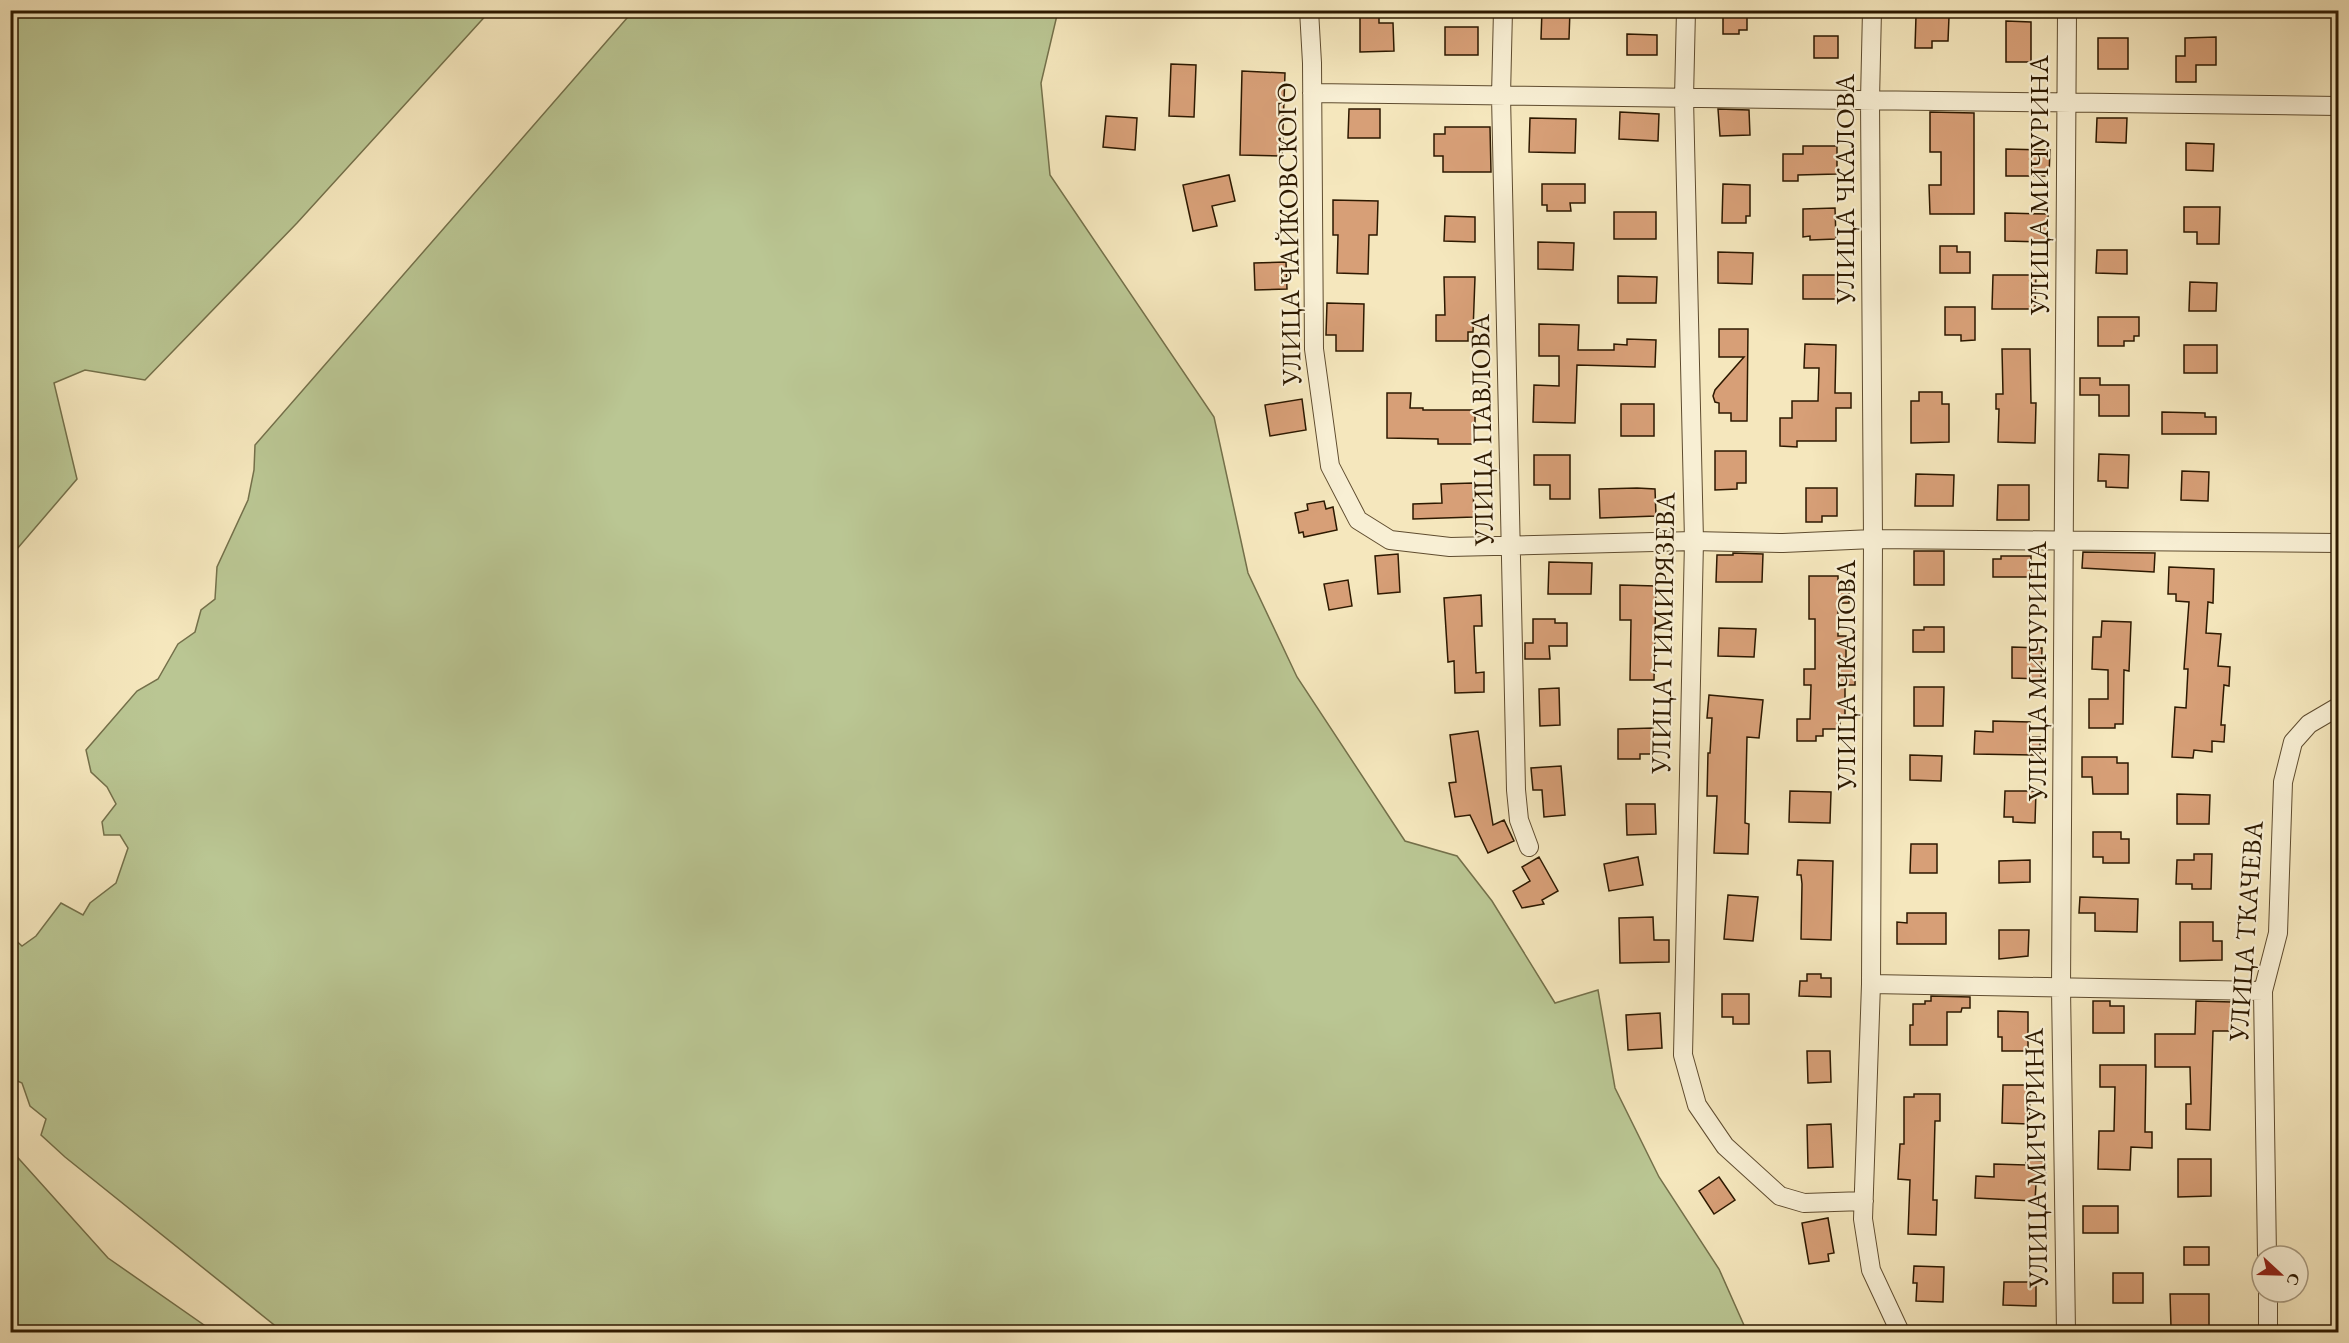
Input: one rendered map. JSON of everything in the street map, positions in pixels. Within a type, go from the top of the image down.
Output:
[{"type":"street","name":"УЛИЦА ЧАЙКОВСКОГО","points":[[1308,10],[1312,93],[1314,349],[1330,466],[1358,520],[1390,540],[1450,547],[1511,544]]},
{"type":"street","name":"УЛИЦА ПАВЛОВА","points":[[1503,10],[1501,96],[1516,790],[1519,820],[1529,847]]},
{"type":"street","name":"УЛИЦА ТИМИРЯЗЕВА","points":[[1686,10],[1684,98],[1694,541],[1683,1055],[1697,1105],[1725,1146],[1780,1196],[1804,1203],[1864,1201]]},
{"type":"street","name":"УЛИЦА ЧКАЛОВА","points":[[1872,10],[1870,100],[1874,539],[1872,984],[1863,1220],[1871,1269],[1899,1332]]},
{"type":"street","name":"УЛИЦА МИЧУРИНА","points":[[2066,1332],[2061,988],[2067,10]]},
{"type":"street","points":[[1312,93],[2338,106]]},
{"type":"street","points":[[1511,544],[1694,541],[1783,543],[1874,539],[2338,543]]},
{"type":"street","name":"УЛИЦА ТКАЧЕВА","points":[[2267,1244],[2263,991],[2278,933],[2283,782],[2294,742],[2309,724],[2338,706]]},
{"type":"street","points":[[1872,984],[2263,991]]},
{"type":"street","points":[[2268,1304],[2268,1332]]},
{"type":"green space","points":[[11,10],[490,11],[297,223],[145,380],[85,370],[54,383],[77,479],[11,556]]},
{"type":"green space","points":[[634,10],[1058,11],[1041,83],[1050,175],[1214,417],[1248,573],[1297,677],[1405,841],[1457,856],[1492,901],[1555,1003],[1598,990],[1615,1088],[1659,1177],[1719,1269],[1747,1332],[283,1332],[65,1157],[41,1135],[46,1119],[30,1106],[22,1083],[11,1078],[11,936],[22,946],[36,936],[61,903],[83,915],[90,903],[116,883],[128,848],[120,835],[104,835],[102,822],[116,804],[107,787],[91,772],[86,750],[137,691],[158,679],[178,644],[195,632],[201,610],[215,599],[217,567],[248,500],[254,470],[255,445]]},
{"type":"green space","points":[[11,1150],[108,1258],[214,1332],[11,1332]]},
{"type":"building","points":[[1542,10],[1570,10],[1569,39],[1541,39]]},
{"type":"building","points":[[1747,11],[1747,30],[1739,30],[1739,34],[1723,34],[1723,12]]},
{"type":"building","points":[[1360,15],[1379,15],[1379,23],[1393,23],[1394,51],[1360,52]]},
{"type":"building","points":[[1916,16],[1949,17],[1948,41],[1932,41],[1932,48],[1915,48]]},
{"type":"building","points":[[2006,21],[2031,22],[2031,62],[2006,62]]},
{"type":"building","points":[[1445,27],[1478,27],[1478,55],[1445,55]]},
{"type":"building","points":[[1627,34],[1657,35],[1657,55],[1627,55]]},
{"type":"building","points":[[1814,36],[1838,36],[1838,58],[1814,58]]},
{"type":"building","points":[[2216,37],[2216,65],[2196,65],[2196,82],[2176,82],[2176,56],[2185,56],[2185,38]]},
{"type":"building","points":[[2098,38],[2128,38],[2128,69],[2098,69]]},
{"type":"building","points":[[1171,64],[1196,65],[1194,117],[1169,116]]},
{"type":"building","points":[[1242,71],[1285,73],[1282,156],[1240,155]]},
{"type":"building","points":[[1349,109],[1380,109],[1380,138],[1348,138]]},
{"type":"building","points":[[1718,109],[1749,110],[1750,135],[1720,136]]},
{"type":"building","points":[[1620,112],[1659,114],[1658,141],[1619,139]]},
{"type":"building","points":[[1930,112],[1974,113],[1974,214],[1930,214],[1929,185],[1941,185],[1941,152],[1930,152]]},
{"type":"building","points":[[1106,116],[1137,118],[1135,150],[1103,147]]},
{"type":"building","points":[[1530,118],[1576,119],[1575,153],[1529,152]]},
{"type":"building","points":[[2097,118],[2127,118],[2126,143],[2096,142]]},
{"type":"building","points":[[1445,127],[1490,127],[1491,172],[1443,172],[1443,156],[1434,156],[1434,134],[1445,134]]},
{"type":"building","points":[[2186,143],[2214,144],[2213,171],[2186,170]]},
{"type":"building","points":[[1803,146],[1837,146],[1837,174],[1798,175],[1798,181],[1783,181],[1783,154],[1803,154]]},
{"type":"building","points":[[2006,149],[2050,150],[2049,176],[2006,176]]},
{"type":"building","points":[[1229,175],[1235,201],[1212,206],[1217,226],[1193,231],[1183,185]]},
{"type":"building","points":[[1542,184],[1585,184],[1585,203],[1570,203],[1571,211],[1547,211],[1547,205],[1542,205]]},
{"type":"building","points":[[1723,184],[1750,185],[1750,216],[1746,216],[1746,223],[1722,223]]},
{"type":"building","points":[[1333,200],[1378,201],[1377,235],[1369,235],[1368,274],[1337,273],[1338,235],[1333,235]]},
{"type":"building","points":[[2184,207],[2220,207],[2219,244],[2197,244],[2197,232],[2184,232]]},
{"type":"building","points":[[1835,208],[1836,239],[1810,240],[1810,236],[1803,237],[1803,209]]},
{"type":"building","points":[[1614,212],[1656,212],[1656,239],[1614,239]]},
{"type":"building","points":[[2005,213],[2048,214],[2047,242],[2005,241]]},
{"type":"building","points":[[1445,216],[1475,217],[1475,242],[1444,241]]},
{"type":"building","points":[[1538,242],[1574,243],[1573,270],[1538,269]]},
{"type":"building","points":[[1940,246],[1957,246],[1957,252],[1970,252],[1970,273],[1940,273]]},
{"type":"building","points":[[2097,250],[2127,250],[2127,274],[2096,273]]},
{"type":"building","points":[[1718,252],[1753,253],[1752,284],[1718,283]]},
{"type":"building","points":[[1286,262],[1287,289],[1255,290],[1254,263]]},
{"type":"building","points":[[1803,275],[1838,275],[1837,299],[1803,299]]},
{"type":"building","points":[[1993,275],[2036,275],[2035,309],[1992,309]]},
{"type":"building","points":[[1618,276],[1657,277],[1656,303],[1618,303]]},
{"type":"building","points":[[1444,277],[1475,277],[1473,332],[1468,332],[1468,341],[1436,341],[1436,315],[1445,315]]},
{"type":"building","points":[[2190,282],[2217,283],[2216,311],[2189,311]]},
{"type":"building","points":[[1327,303],[1364,304],[1363,351],[1336,351],[1336,335],[1326,335]]},
{"type":"building","points":[[1945,307],[1975,307],[1975,340],[1961,341],[1961,335],[1945,335]]},
{"type":"building","points":[[2098,317],[2139,317],[2139,336],[2134,336],[2134,341],[2124,341],[2124,346],[2098,346]]},
{"type":"building","points":[[1539,324],[1579,325],[1578,350],[1614,350],[1614,344],[1627,345],[1627,339],[1656,340],[1655,367],[1577,365],[1575,423],[1533,422],[1534,385],[1559,386],[1559,356],[1539,356]]},
{"type":"building","points":[[1719,329],[1748,329],[1747,421],[1731,421],[1731,413],[1719,413],[1719,403],[1715,402],[1713,396],[1715,390],[1744,357],[1719,357]]},
{"type":"building","points":[[1805,344],[1836,345],[1835,393],[1851,393],[1851,408],[1836,408],[1836,441],[1797,441],[1797,447],[1780,446],[1780,418],[1792,418],[1792,401],[1818,401],[1819,368],[1804,368]]},
{"type":"building","points":[[2184,345],[2217,345],[2217,373],[2184,373]]},
{"type":"building","points":[[2002,349],[2030,349],[2031,403],[2036,403],[2035,443],[1998,442],[1999,409],[1996,409],[1996,394],[2003,394]]},
{"type":"building","points":[[2080,378],[2100,378],[2100,385],[2129,385],[2129,416],[2099,416],[2099,395],[2080,395]]},
{"type":"building","points":[[1919,392],[1942,392],[1942,404],[1949,404],[1949,442],[1911,443],[1911,401],[1919,401]]},
{"type":"building","points":[[1387,393],[1411,393],[1410,408],[1475,410],[1475,444],[1438,444],[1438,439],[1387,438]]},
{"type":"building","points":[[1302,399],[1306,430],[1270,436],[1265,405]]},
{"type":"building","points":[[1621,404],[1654,404],[1654,436],[1621,436]]},
{"type":"building","points":[[2162,412],[2205,413],[2205,417],[2216,417],[2216,434],[2162,434]]},
{"type":"building","points":[[1715,451],[1746,451],[1746,483],[1737,483],[1737,489],[1715,490]]},
{"type":"building","points":[[2099,454],[2129,455],[2128,488],[2106,487],[2106,481],[2098,481]]},
{"type":"building","points":[[1534,455],[1570,455],[1570,499],[1550,499],[1550,485],[1534,485]]},
{"type":"building","points":[[2182,471],[2209,472],[2208,501],[2181,500]]},
{"type":"building","points":[[1916,474],[1954,475],[1953,506],[1915,506]]},
{"type":"building","points":[[1473,483],[1474,517],[1413,519],[1413,504],[1442,503],[1441,484]]},
{"type":"building","points":[[1998,485],[2029,485],[2029,520],[1997,520]]},
{"type":"building","points":[[1806,488],[1837,488],[1837,516],[1822,516],[1822,522],[1806,522]]},
{"type":"building","points":[[1599,489],[1655,489],[1656,516],[1600,518]]},
{"type":"building","points":[[1324,501],[1326,509],[1333,507],[1337,530],[1304,537],[1303,532],[1299,533],[1295,513],[1308,510],[1307,504]]},
{"type":"building","points":[[1914,551],[1944,551],[1944,585],[1914,585]]},
{"type":"building","points":[[2083,552],[2155,553],[2154,572],[2082,568]]},
{"type":"building","points":[[1733,553],[1763,554],[1762,582],[1716,582],[1717,555],[1733,555]]},
{"type":"building","points":[[1398,554],[1400,592],[1378,594],[1375,556]]},
{"type":"building","points":[[2001,556],[2031,556],[2031,577],[1993,577],[1993,559],[2001,559]]},
{"type":"building","points":[[1549,562],[1592,563],[1591,594],[1548,594]]},
{"type":"building","points":[[2169,567],[2214,569],[2213,603],[2208,602],[2206,633],[2221,634],[2218,666],[2230,667],[2229,686],[2224,685],[2221,725],[2225,725],[2224,742],[2212,741],[2212,752],[2194,750],[2193,758],[2172,757],[2175,707],[2186,708],[2188,669],[2184,669],[2189,602],[2176,601],[2176,594],[2168,594]]},
{"type":"building","points":[[1809,576],[1838,576],[1838,584],[1849,584],[1849,603],[1838,603],[1838,636],[1846,636],[1846,667],[1855,667],[1855,685],[1845,685],[1845,720],[1840,720],[1840,729],[1823,729],[1823,736],[1816,736],[1816,741],[1797,741],[1797,719],[1810,719],[1811,685],[1804,685],[1804,669],[1815,669],[1815,619],[1809,619]]},
{"type":"building","points":[[1348,580],[1352,606],[1329,610],[1324,584]]},
{"type":"building","points":[[1620,585],[1656,586],[1654,680],[1630,680],[1631,620],[1620,620]]},
{"type":"building","points":[[1481,595],[1482,626],[1474,626],[1476,673],[1484,672],[1484,692],[1455,693],[1454,661],[1448,662],[1444,598]]},
{"type":"building","points":[[1533,619],[1555,619],[1555,623],[1567,623],[1567,646],[1549,646],[1550,659],[1525,659],[1525,643],[1533,643]]},
{"type":"building","points":[[2102,621],[2131,622],[2129,671],[2124,670],[2123,724],[2115,724],[2115,728],[2089,728],[2089,699],[2108,699],[2108,670],[2092,669],[2093,637],[2101,637]]},
{"type":"building","points":[[1924,627],[1944,627],[1944,652],[1913,652],[1913,630],[1924,630]]},
{"type":"building","points":[[1719,628],[1756,629],[1754,657],[1718,656]]},
{"type":"building","points":[[2012,647],[2042,648],[2041,679],[2012,678]]},
{"type":"building","points":[[1914,687],[1944,687],[1943,726],[1914,726]]},
{"type":"building","points":[[1559,688],[1560,725],[1540,726],[1539,689]]},
{"type":"building","points":[[1709,695],[1763,700],[1759,738],[1747,737],[1745,823],[1749,824],[1748,854],[1714,853],[1717,796],[1707,796],[1712,718],[1707,718]]},
{"type":"building","points":[[1993,721],[2030,722],[2029,737],[2040,737],[2040,755],[1974,754],[1975,731],[1993,732]]},
{"type":"building","points":[[1653,728],[1653,754],[1640,754],[1640,759],[1618,759],[1618,729]]},
{"type":"building","points":[[1478,731],[1493,825],[1504,820],[1514,841],[1488,853],[1470,815],[1455,817],[1449,783],[1456,782],[1450,735]]},
{"type":"building","points":[[1910,755],[1942,756],[1941,781],[1910,780]]},
{"type":"building","points":[[2082,757],[2117,757],[2117,763],[2128,763],[2128,794],[2093,794],[2092,777],[2082,777]]},
{"type":"building","points":[[1561,766],[1565,815],[1544,817],[1542,790],[1533,790],[1531,768]]},
{"type":"building","points":[[1790,791],[1831,792],[1830,823],[1789,822]]},
{"type":"building","points":[[2005,791],[2036,791],[2035,823],[2013,822],[2013,817],[2004,817]]},
{"type":"building","points":[[2177,794],[2210,795],[2209,824],[2177,824]]},
{"type":"building","points":[[1626,804],[1655,804],[1656,834],[1627,835]]},
{"type":"building","points":[[2093,832],[2121,832],[2121,839],[2129,839],[2129,863],[2103,863],[2103,857],[2093,857]]},
{"type":"building","points":[[1911,844],[1937,844],[1937,873],[1910,873]]},
{"type":"building","points":[[2194,854],[2212,854],[2211,889],[2192,889],[2192,884],[2176,884],[2177,860],[2194,860]]},
{"type":"building","points":[[1539,857],[1558,891],[1542,900],[1544,904],[1522,908],[1513,891],[1530,881],[1522,867]]},
{"type":"building","points":[[1638,857],[1643,885],[1609,891],[1604,864]]},
{"type":"building","points":[[1798,860],[1833,861],[1831,940],[1801,939],[1802,884],[1801,875],[1797,875]]},
{"type":"building","points":[[2030,860],[2030,882],[1999,883],[1999,861]]},
{"type":"building","points":[[1728,895],[1758,897],[1753,941],[1724,939]]},
{"type":"building","points":[[2080,897],[2138,899],[2137,932],[2095,931],[2095,913],[2079,913]]},
{"type":"building","points":[[1907,913],[1946,913],[1946,944],[1897,944],[1897,922],[1907,923]]},
{"type":"building","points":[[1653,917],[1654,940],[1669,940],[1669,962],[1620,963],[1619,918]]},
{"type":"building","points":[[2180,922],[2213,922],[2213,941],[2222,941],[2222,960],[2180,961]]},
{"type":"building","points":[[1999,930],[2029,930],[2028,956],[1999,959]]},
{"type":"building","points":[[1807,974],[1821,974],[1821,978],[1831,978],[1831,997],[1799,996],[1800,981],[1807,981]]},
{"type":"building","points":[[1722,994],[1749,994],[1749,1024],[1733,1024],[1733,1017],[1722,1017]]},
{"type":"building","points":[[1931,996],[1970,997],[1970,1008],[1962,1008],[1961,1012],[1947,1012],[1947,1045],[1910,1045],[1913,1004],[1925,1004],[1925,1001],[1931,1001]]},
{"type":"building","points":[[2093,1001],[2110,1001],[2110,1006],[2124,1006],[2124,1033],[2093,1033]]},
{"type":"building","points":[[2196,1001],[2232,1002],[2232,1031],[2213,1031],[2210,1130],[2186,1129],[2186,1104],[2191,1104],[2190,1067],[2155,1067],[2155,1034],[2195,1034]]},
{"type":"building","points":[[1998,1011],[2028,1012],[2028,1051],[2002,1051],[2002,1037],[1998,1037]]},
{"type":"building","points":[[1660,1013],[1662,1048],[1628,1050],[1626,1015]]},
{"type":"building","points":[[1807,1051],[1830,1051],[1831,1082],[1808,1083]]},
{"type":"building","points":[[2100,1065],[2146,1065],[2145,1132],[2152,1132],[2152,1148],[2131,1147],[2130,1170],[2098,1169],[2099,1131],[2114,1131],[2115,1087],[2100,1087]]},
{"type":"building","points":[[2003,1085],[2028,1085],[2029,1124],[2002,1123]]},
{"type":"building","points":[[1914,1094],[1940,1094],[1940,1121],[1935,1121],[1933,1200],[1937,1200],[1936,1235],[1908,1234],[1910,1180],[1898,1179],[1900,1144],[1904,1144],[1904,1097],[1914,1097]]},
{"type":"building","points":[[1831,1124],[1833,1167],[1808,1168],[1807,1125]]},
{"type":"building","points":[[2178,1159],[2211,1159],[2211,1196],[2178,1197]]},
{"type":"building","points":[[2026,1160],[2046,1161],[2045,1184],[2036,1184],[2035,1201],[1975,1198],[1976,1176],[1994,1177],[1994,1164],[2026,1165]]},
{"type":"building","points":[[1719,1177],[1735,1200],[1714,1214],[1699,1191]]},
{"type":"building","points":[[2083,1206],[2118,1206],[2118,1233],[2083,1233]]},
{"type":"building","points":[[1828,1218],[1834,1253],[1828,1254],[1829,1261],[1809,1264],[1802,1223]]},
{"type":"building","points":[[2184,1247],[2209,1247],[2209,1265],[2184,1265]]},
{"type":"building","points":[[1914,1266],[1944,1267],[1943,1302],[1916,1301],[1917,1283],[1913,1283]]},
{"type":"building","points":[[2113,1273],[2143,1273],[2143,1303],[2113,1303]]},
{"type":"building","points":[[2004,1282],[2036,1282],[2036,1306],[2003,1305]]},
{"type":"building","points":[[2170,1294],[2209,1294],[2209,1327],[2171,1327]]}]
